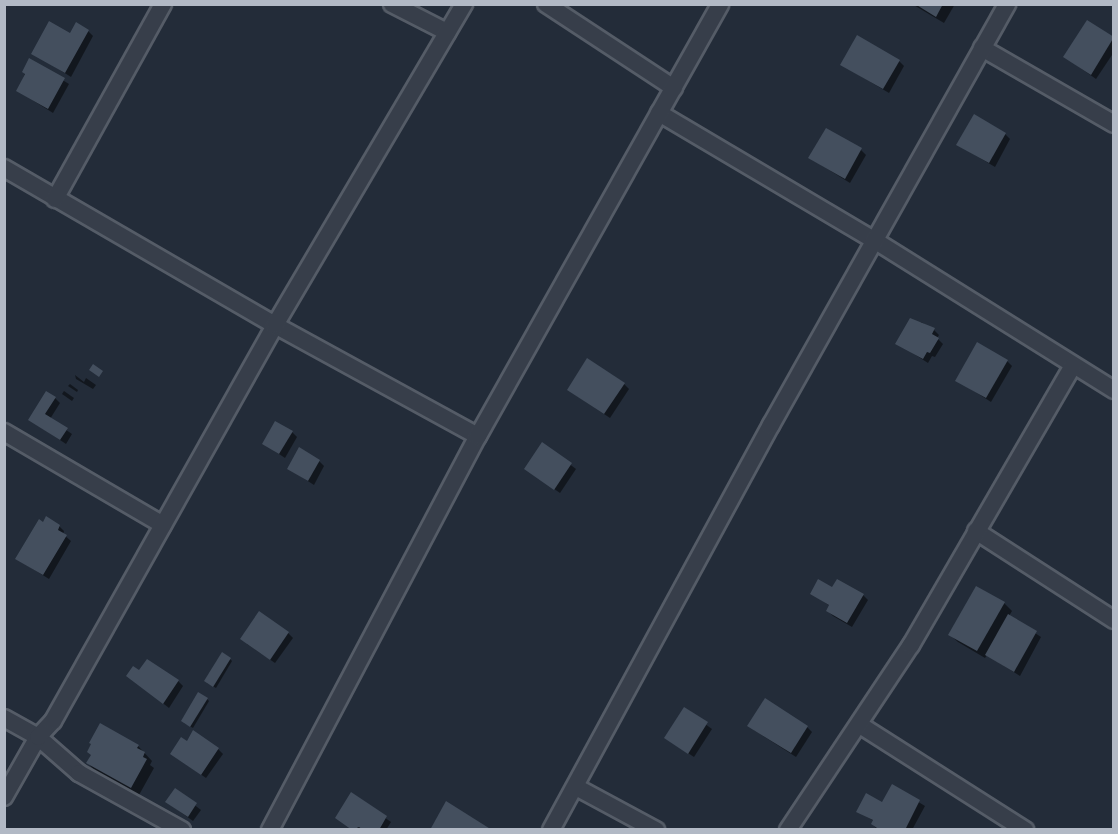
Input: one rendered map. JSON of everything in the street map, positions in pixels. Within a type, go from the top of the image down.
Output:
[{"type":"street","points":[[55,199],[163,4]]},
{"type":"street","points":[[392,4],[447,32]]},
{"type":"street","points":[[4,797],[38,738],[53,721],[275,325],[464,4]]},
{"type":"street","points":[[546,4],[674,88]]},
{"type":"street","points":[[270,830],[478,436],[720,4]]},
{"type":"street","points":[[551,830],[874,240],[1007,4]]},
{"type":"street","points":[[982,48],[1113,124]]},
{"type":"street","points":[[659,112],[874,240],[1113,390]]},
{"type":"street","points":[[4,168],[275,325],[478,436]]},
{"type":"street","points":[[788,830],[911,645],[1072,366]]},
{"type":"street","points":[[4,432],[163,525]]},
{"type":"street","points":[[976,531],[1113,620]]},
{"type":"street","points":[[4,718],[38,738],[80,773],[182,830]]},
{"type":"street","points":[[860,724],[1025,830]]},
{"type":"street","points":[[576,787],[656,830]]},
{"type":"building","points":[[915,4],[943,4],[936,17]]},
{"type":"building","points":[[1087,20],[1114,37],[1091,75],[1063,57]]},
{"type":"building","points":[[49,21],[70,33],[76,22],[89,30],[65,73],[31,54]]},
{"type":"building","points":[[857,35],[900,60],[883,89],[840,65]]},
{"type":"building","points":[[29,58],[65,78],[48,109],[16,91],[25,74],[22,72]]},
{"type":"building","points":[[974,114],[1006,133],[989,163],[956,145]]},
{"type":"building","points":[[826,128],[862,148],[845,179],[808,158]]},
{"type":"building","points":[[910,318],[935,328],[932,334],[939,338],[930,353],[927,352],[923,359],[895,344]]},
{"type":"building","points":[[977,342],[1008,360],[986,398],[955,381]]},
{"type":"building","points":[[587,358],[625,383],[604,414],[567,390]]},
{"type":"building","points":[[93,364],[103,371],[99,377],[89,370]]},
{"type":"building","points":[[46,391],[56,397],[45,414],[68,428],[60,440],[28,420]]},
{"type":"building","points":[[275,421],[293,431],[279,454],[262,444]]},
{"type":"building","points":[[542,442],[572,463],[554,490],[524,469]]},
{"type":"building","points":[[299,447],[320,460],[308,481],[287,469]]},
{"type":"building","points":[[46,516],[60,525],[58,530],[67,535],[43,575],[15,559],[39,519],[43,522]]},
{"type":"building","points":[[818,579],[832,587],[837,579],[864,594],[847,623],[826,611],[829,605],[810,594]]},
{"type":"building","points":[[976,586],[1005,602],[977,651],[948,635]]},
{"type":"building","points":[[259,611],[289,632],[270,660],[240,639]]},
{"type":"building","points":[[1008,614],[1037,631],[1014,672],[985,655]]},
{"type":"building","points":[[222,652],[231,658],[213,687],[204,681]]},
{"type":"building","points":[[147,659],[179,680],[163,704],[126,676],[133,666],[139,670]]},
{"type":"building","points":[[198,692],[208,698],[190,727],[181,721]]},
{"type":"building","points":[[765,698],[808,726],[791,753],[747,726]]},
{"type":"building","points":[[684,707],[708,722],[688,754],[664,738]]},
{"type":"building","points":[[100,723],[139,745],[137,748],[145,752],[143,757],[147,759],[131,788],[86,763],[91,755],[87,752],[91,744],[89,743]]},
{"type":"building","points":[[193,730],[219,748],[201,775],[170,754],[181,737],[187,741]]},
{"type":"building","points":[[892,784],[920,800],[905,830],[880,830],[871,824],[873,820],[856,812],[866,793],[882,802]]},
{"type":"building","points":[[175,788],[197,803],[188,817],[165,802]]},
{"type":"building","points":[[351,792],[387,816],[379,830],[363,830],[359,827],[352,830],[335,818]]},
{"type":"building","points":[[446,801],[492,830],[430,830]]}]
